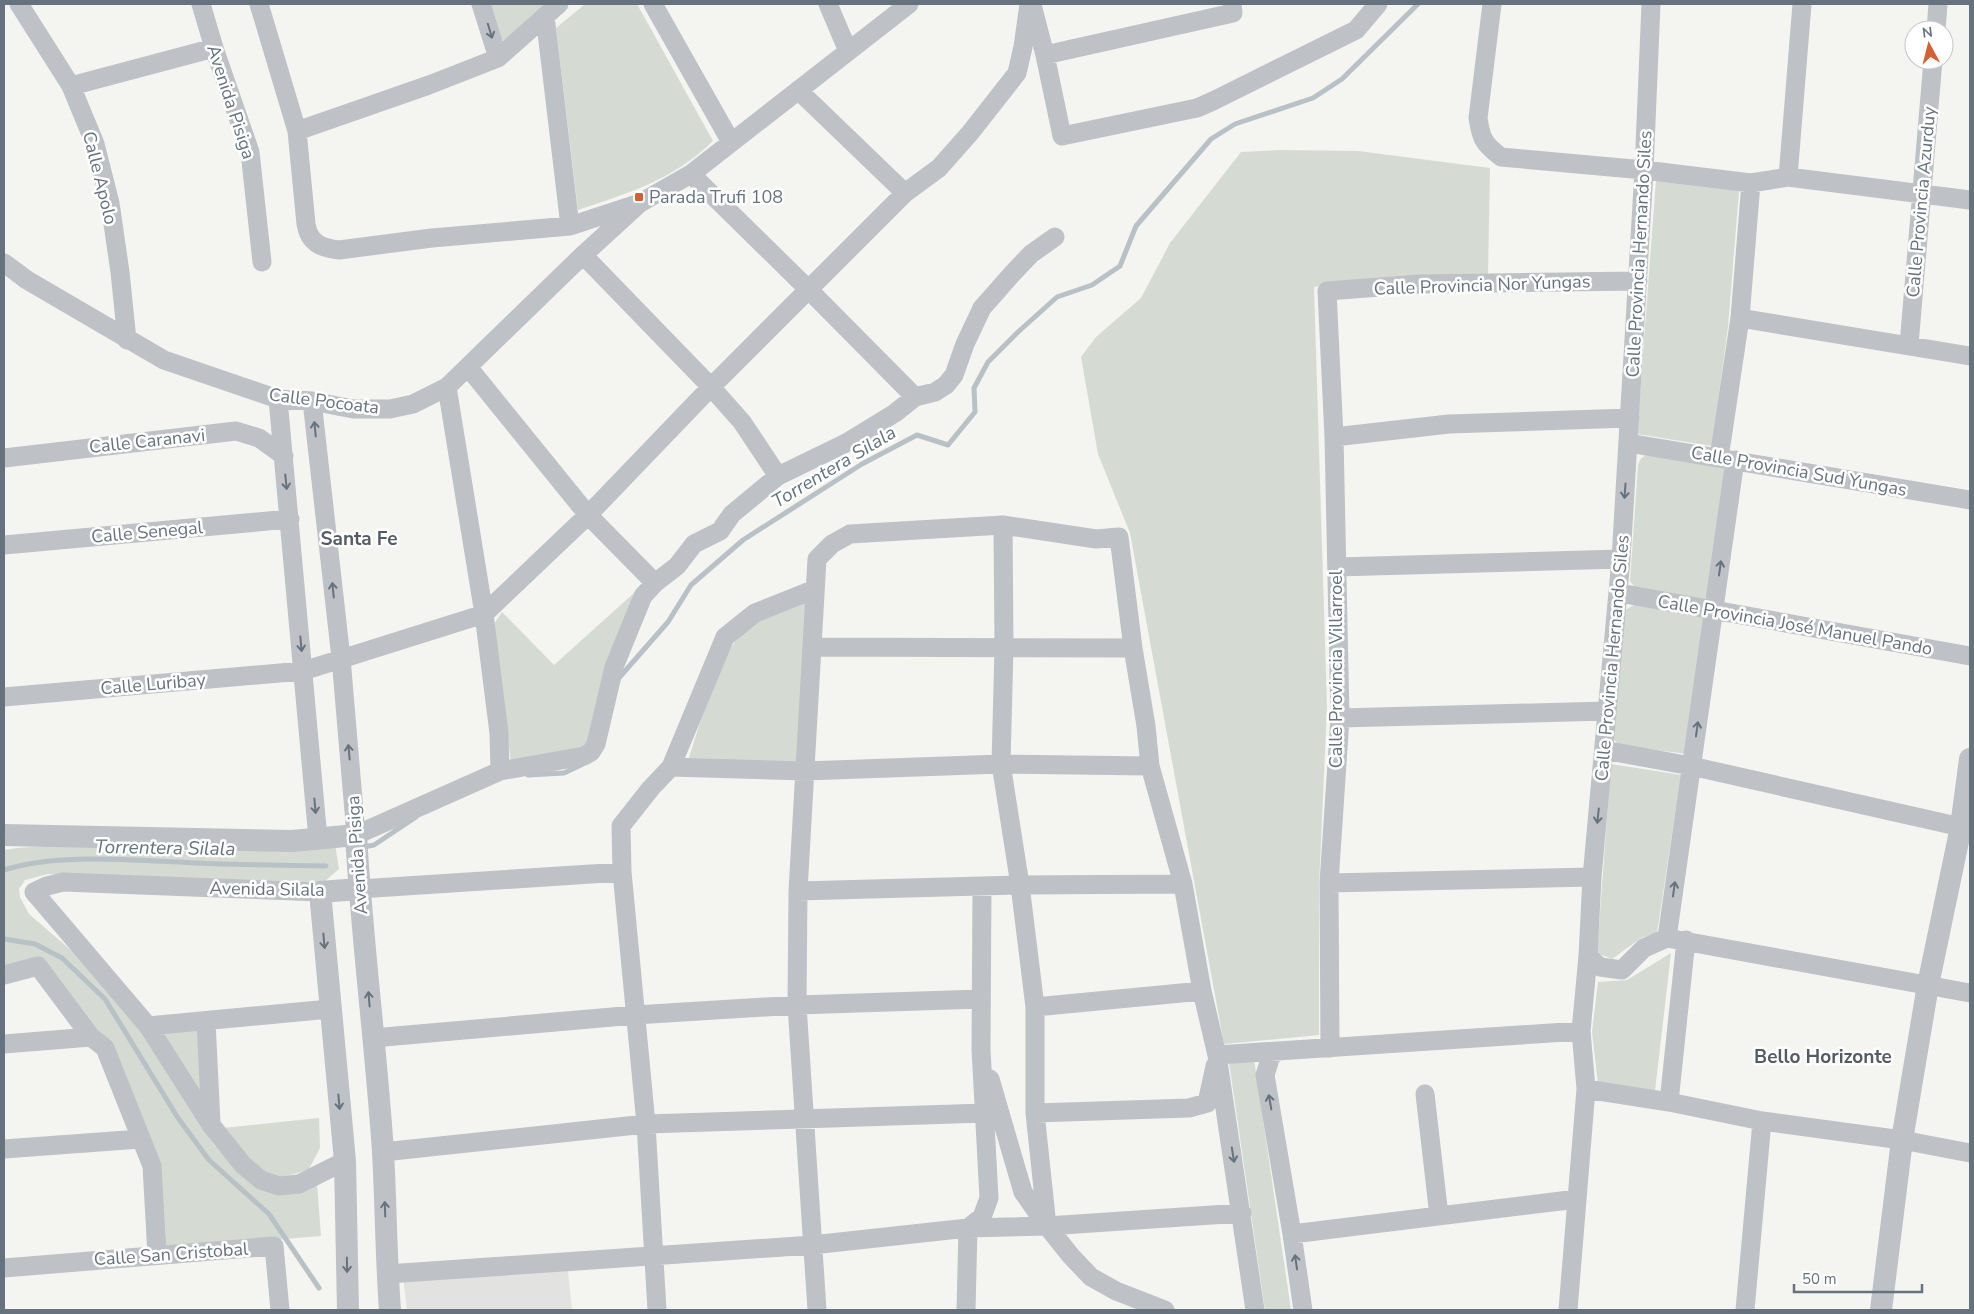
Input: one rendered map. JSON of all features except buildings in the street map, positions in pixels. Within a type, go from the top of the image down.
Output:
[{"type":"street","name":"Calle Apolo","points":[[19,4],[71,86],[95,144],[110,203],[127,340]]},
{"type":"street","name":"Avenida Pisiga","points":[[201,4],[250,152],[262,262]]},
{"type":"street","points":[[259,4],[298,131],[308,234],[314,243],[325,248],[339,250],[432,238],[570,226],[640,203]]},
{"type":"street","points":[[481,4],[498,58]]},
{"type":"street","points":[[298,131],[429,85],[498,58],[559,4]]},
{"type":"street","points":[[653,4],[731,142]]},
{"type":"street","points":[[828,4],[848,51]]},
{"type":"street","name":"Calle Pocoata","points":[[4,263],[27,280],[164,360],[278,399],[312,401],[353,409],[390,409],[413,404],[447,387],[583,255],[640,203],[691,174],[909,4]]},
{"type":"street","points":[[1031,4],[1045,56],[1062,136],[1197,108],[1356,30],[1378,4]]},
{"type":"street","points":[[484,614],[588,515],[711,387],[905,193],[939,168],[970,133],[1017,73],[1031,4]]},
{"type":"street","points":[[1492,4],[1478,118],[1481,136],[1488,146],[1501,157],[1644,170],[1751,183],[1788,177],[1970,200]]},
{"type":"street","name":"Calle Provincia Hernando Siles","points":[[1568,1310],[1586,1090],[1581,1031],[1588,956],[1592,877],[1619,593],[1638,282],[1652,4]]},
{"type":"street","points":[[1788,177],[1802,4]]},
{"type":"street","points":[[1937,20],[1938,4]]},
{"type":"street","points":[[1045,56],[1232,9]]},
{"type":"street","points":[[545,16],[570,226]]},
{"type":"street","points":[[71,86],[214,48]]},
{"type":"street","name":"Calle Provincia Azurduy","points":[[1909,345],[1932,70]]},
{"type":"street","points":[[798,90],[905,193]]},
{"type":"street","points":[[691,174],[809,290],[914,398]]},
{"type":"street","points":[[1667,938],[1714,609],[1751,183]]},
{"type":"street","points":[[4,835],[292,842],[356,835],[500,771],[584,756],[591,752],[596,744],[614,667],[643,596],[677,566],[694,544],[720,531],[732,514],[778,476],[846,443],[895,413],[914,398],[934,392],[946,385],[954,375],[965,344],[982,308],[1031,254],[1055,237]]},
{"type":"street","points":[[583,255],[711,387],[742,422],[778,476]]},
{"type":"street","name":"Calle Provincia Nor Yungas","points":[[1327,291],[1420,284],[1638,282]]},
{"type":"street","name":"Calle Provincia Villarroel","points":[[1327,291],[1334,436],[1340,718],[1329,884],[1330,1048]]},
{"type":"street","points":[[1740,318],[1970,356]]},
{"type":"street","points":[[468,367],[588,515],[656,583]]},
{"type":"street","points":[[447,387],[484,614],[499,733],[500,771]]},
{"type":"street","points":[[278,399],[318,839]]},
{"type":"street","name":"Avenida Pisiga","points":[[312,401],[341,658],[359,889],[383,1152],[390,1310]]},
{"type":"street","points":[[1334,436],[1449,424],[1630,418]]},
{"type":"street","name":"Calle Caranavi","points":[[4,458],[236,431],[259,438],[284,456]]},
{"type":"street","name":"Calle Provincia Sud Yungas","points":[[1628,443],[1970,500]]},
{"type":"street","name":"Calle Senegal","points":[[4,545],[290,519]]},
{"type":"street","points":[[1003,525],[1004,648],[1000,764],[1020,885],[1035,1006],[1035,1113],[1047,1226]]},
{"type":"street","points":[[817,1310],[797,1005],[798,891],[817,559],[832,544],[850,534],[1003,525],[1096,539],[1119,536],[1150,766],[1183,884],[1202,991],[1217,1055],[1255,1310]]},
{"type":"street","points":[[1337,567],[1621,559]]},
{"type":"street","points":[[657,1310],[652,1255],[646,1124],[622,872],[621,826],[651,788],[671,767],[725,637],[755,613],[815,589]]},
{"type":"street","name":"Calle Provincia José Manuel Pando","points":[[1619,593],[1970,656]]},
{"type":"street","name":"Calle Luribay","points":[[4,697],[303,671],[484,614]]},
{"type":"street","points":[[812,647],[1133,648]]},
{"type":"street","points":[[1340,718],[1607,712]]},
{"type":"street","points":[[1604,750],[1691,766],[1965,828]]},
{"type":"street","points":[[1882,1310],[1902,1140],[1928,986],[1965,828],[1970,759]]},
{"type":"street","points":[[671,767],[805,771],[1000,764],[1150,766]]},
{"type":"street","name":"Avenida Silala","points":[[148,1026],[34,892],[63,882],[320,892],[622,872]]},
{"type":"street","points":[[1329,884],[1592,877]]},
{"type":"street","points":[[798,891],[1020,885],[1183,884]]},
{"type":"street","points":[[966,1310],[968,1228],[982,1216],[989,1198],[981,1049],[982,886]]},
{"type":"street","points":[[320,892],[344,1161],[348,1310]]},
{"type":"street","points":[[1588,956],[1600,967],[1622,970],[1644,948],[1667,938],[1970,994]]},
{"type":"street","points":[[1669,1102],[1686,940]]},
{"type":"street","points":[[4,975],[38,966],[91,1037],[105,1048],[152,1166],[157,1255]]},
{"type":"street","points":[[1035,1006],[1202,991]]},
{"type":"street","points":[[373,1038],[635,1014],[797,1005],[981,999]]},
{"type":"street","points":[[330,1009],[148,1026],[211,1125],[243,1166],[261,1180],[279,1186],[299,1184],[344,1161]]},
{"type":"street","points":[[206,1021],[211,1125]]},
{"type":"street","points":[[1217,1055],[1581,1031]]},
{"type":"street","points":[[4,1044],[91,1037]]},
{"type":"street","points":[[981,1049],[1023,1192],[1047,1226],[1091,1277],[1116,1291],[1165,1310]]},
{"type":"street","points":[[1279,1051],[1271,1056],[1266,1075],[1303,1310]]},
{"type":"street","points":[[1035,1113],[1189,1108],[1207,1103],[1217,1055]]},
{"type":"street","points":[[1586,1090],[1669,1102],[1762,1121],[1902,1140],[1970,1153]]},
{"type":"street","points":[[1425,1094],[1438,1216]]},
{"type":"street","points":[[383,1152],[646,1124],[985,1114]]},
{"type":"street","points":[[1745,1310],[1762,1121]]},
{"type":"street","points":[[4,1149],[140,1139]]},
{"type":"street","points":[[1292,1234],[1577,1199]]},
{"type":"street","points":[[387,1274],[652,1255],[812,1246],[968,1228],[1047,1226],[1242,1213]]},
{"type":"street","name":"Calle San Cristobal","points":[[4,1268],[274,1246],[280,1310]]},
{"type":"shaded area","points":[[488,4],[549,4],[507,41],[499,39]]},
{"type":"shaded area","points":[[585,4],[637,4],[713,141],[697,155],[666,176],[633,191],[578,210],[556,28]]},
{"type":"shaded area","points":[[1280,150],[1358,151],[1490,168],[1488,274],[1376,278],[1314,287],[1327,707],[1319,886],[1319,1035],[1224,1044],[1130,533],[1098,454],[1081,357],[1096,337],[1141,298],[1170,243],[1241,152]]},
{"type":"shaded area","points":[[1656,180],[1739,191],[1728,327],[1712,446],[1637,434]]},
{"type":"shaded area","points":[[1645,455],[1723,467],[1726,471],[1708,597],[1704,599],[1636,589],[1630,581],[1638,465]]},
{"type":"shaded area","points":[[634,593],[591,737],[581,749],[511,763],[494,624],[502,612],[554,665]]},
{"type":"shaded area","points":[[803,602],[810,607],[798,763],[689,758],[706,703],[731,647],[743,632],[756,621]]},
{"type":"shaded area","points":[[1634,605],[1706,617],[1688,754],[1621,746],[1614,740],[1612,734],[1625,610]]},
{"type":"shaded area","points":[[1611,764],[1681,775],[1657,933],[1641,938],[1612,959],[1597,953]]},
{"type":"shaded area","points":[[335,844],[339,869],[324,882],[310,886],[48,874],[25,880],[19,889],[20,897],[29,914],[88,965],[123,1004],[214,1145],[257,1187],[285,1195],[317,1184],[321,1236],[162,1249],[159,1163],[101,1035],[48,966],[4,966],[4,850],[24,847],[67,846],[215,851]]},
{"type":"shaded area","points":[[1671,953],[1655,1091],[1598,1084],[1592,1032],[1598,982],[1627,980]]},
{"type":"shaded area","points":[[198,1029],[203,1099],[162,1033]]},
{"type":"shaded area","points":[[1254,1059],[1291,1310],[1265,1310],[1229,1062]]},
{"type":"shaded area","points":[[319,1118],[320,1148],[309,1169],[286,1176],[271,1175],[258,1168],[223,1128]]},
{"type":"shaded area","points":[[567,1261],[572,1310],[407,1310],[403,1277]]},
{"type":"waterway","name":"Torrentera Silala","points":[[618,679],[668,622],[691,585],[743,540],[862,464],[917,435],[948,445],[975,412],[974,388],[988,362],[1057,297],[1092,285],[1120,266],[1136,226],[1211,139],[1235,124],[1313,98],[1342,79],[1418,4]]},
{"type":"waterway","name":"Torrentera Silala","points":[[528,775],[564,773],[583,764]]},
{"type":"waterway","name":"Torrentera Silala","points":[[363,847],[374,845],[416,817]]},
{"type":"waterway","name":"Torrentera Silala","points":[[4,870],[26,864],[74,859],[326,866]]},
{"type":"waterway","points":[[4,939],[35,944],[62,958],[105,999],[178,1118],[209,1160],[269,1214],[319,1288]]},
{"type":"place","name":"Parada Trufi 108","points":[[639,197]]},
{"type":"district","name":"Santa Fe","points":[[359,539]]},
{"type":"district","name":"Bello Horizonte","points":[[1823,1057]]}]
